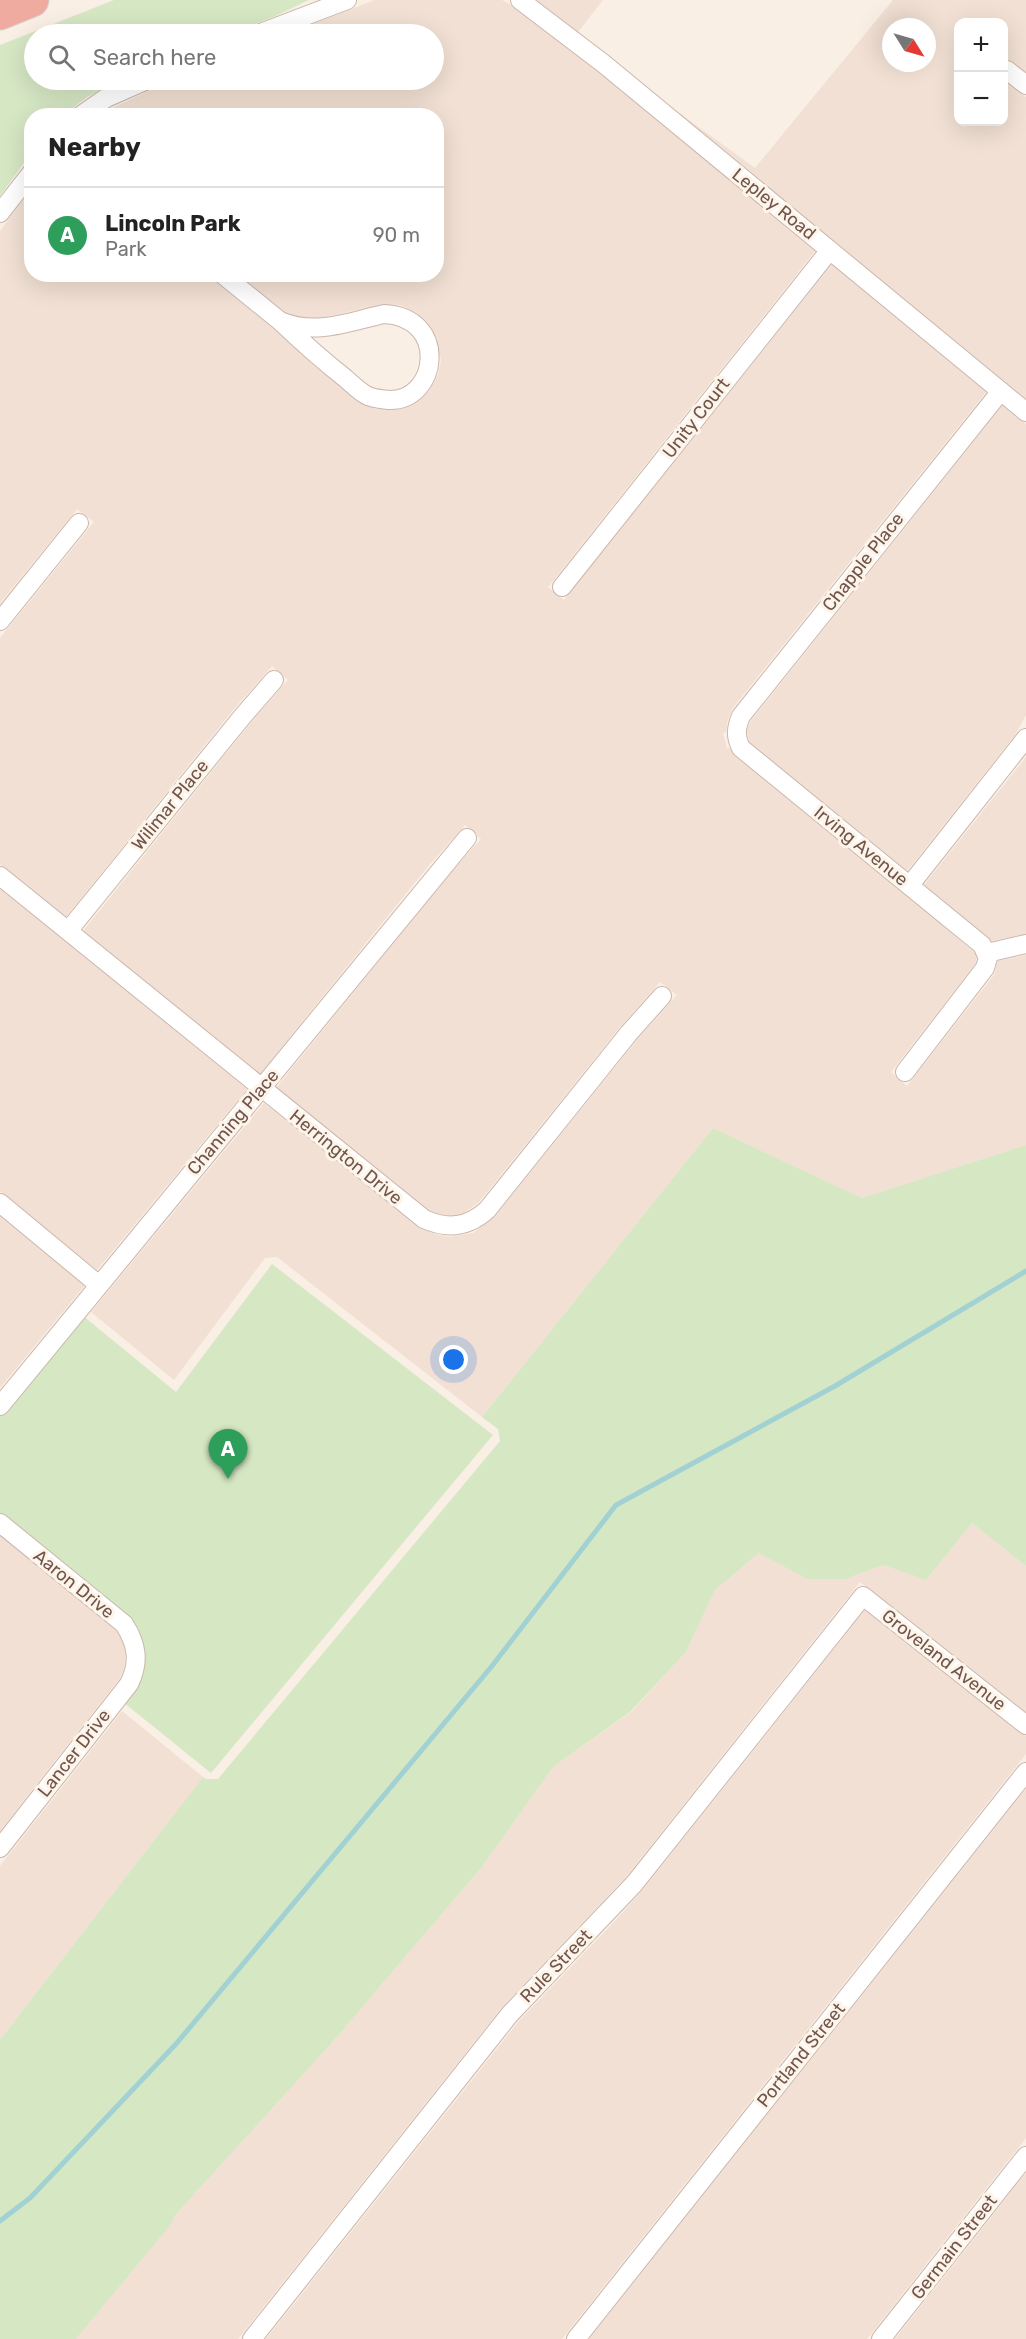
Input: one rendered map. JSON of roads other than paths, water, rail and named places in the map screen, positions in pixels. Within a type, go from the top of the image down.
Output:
[{"type":"highway","points":[[0,13],[32,0]]},
{"type":"street","points":[[284,24],[346,0]]},
{"type":"street","name":"Lepley Road","points":[[520,0],[604,64],[1026,412]]},
{"type":"street","points":[[1008,72],[1026,85]]},
{"type":"street","points":[[92,108],[124,90]]},
{"type":"street","points":[[0,213],[24,182]]},
{"type":"street","name":"Unity Court","points":[[562,587],[830,250]]},
{"type":"street","points":[[232,282],[280,321],[319,358],[367,396],[393,400],[408,395],[420,385],[428,372],[430,361],[428,342],[420,329],[410,320],[398,314],[384,314],[309,329],[294,327],[280,321]]},
{"type":"street","name":"Chapple Place","points":[[737,739],[736,727],[741,716],[1001,391]]},
{"type":"street","points":[[0,621],[79,523]]},
{"type":"street","name":"Wilimar Place","points":[[68,931],[274,680]]},
{"type":"street","points":[[910,885],[1026,738]]},
{"type":"street","name":"Irving Avenue","points":[[737,739],[741,748],[910,885],[982,945],[987,953]]},
{"type":"street","name":"Channing Place","points":[[0,1406],[438,870],[467,838]]},
{"type":"street","name":"Herrington Drive","points":[[0,876],[424,1219],[451,1227],[467,1224],[487,1210],[629,1033],[662,996]]},
{"type":"street","points":[[904,1072],[985,968],[987,953],[1026,944]]},
{"type":"street","points":[[0,1203],[99,1285]]},
{"type":"street","name":"Aaron Drive","points":[[0,1522],[124,1624],[133,1639],[136,1653]]},
{"type":"street","name":"Groveland Avenue","points":[[863,1596],[1026,1725]]},
{"type":"street","name":"Rule Street","points":[[252,2339],[510,2014],[634,1884],[863,1596]]},
{"type":"street","name":"Lancer Drive","points":[[0,1846],[129,1684],[135,1672],[136,1653]]},
{"type":"street","name":"Portland Street","points":[[576,2339],[1026,1772]]},
{"type":"street","name":"Germain Street","points":[[881,2339],[1026,2156]]},
{"type":"waterway","points":[[0,2221],[30,2198],[176,2044],[492,1666],[616,1505],[835,1386],[1026,1271]]},
{"type":"place","name":"Lincoln Park","points":[[228,1479]]}]
